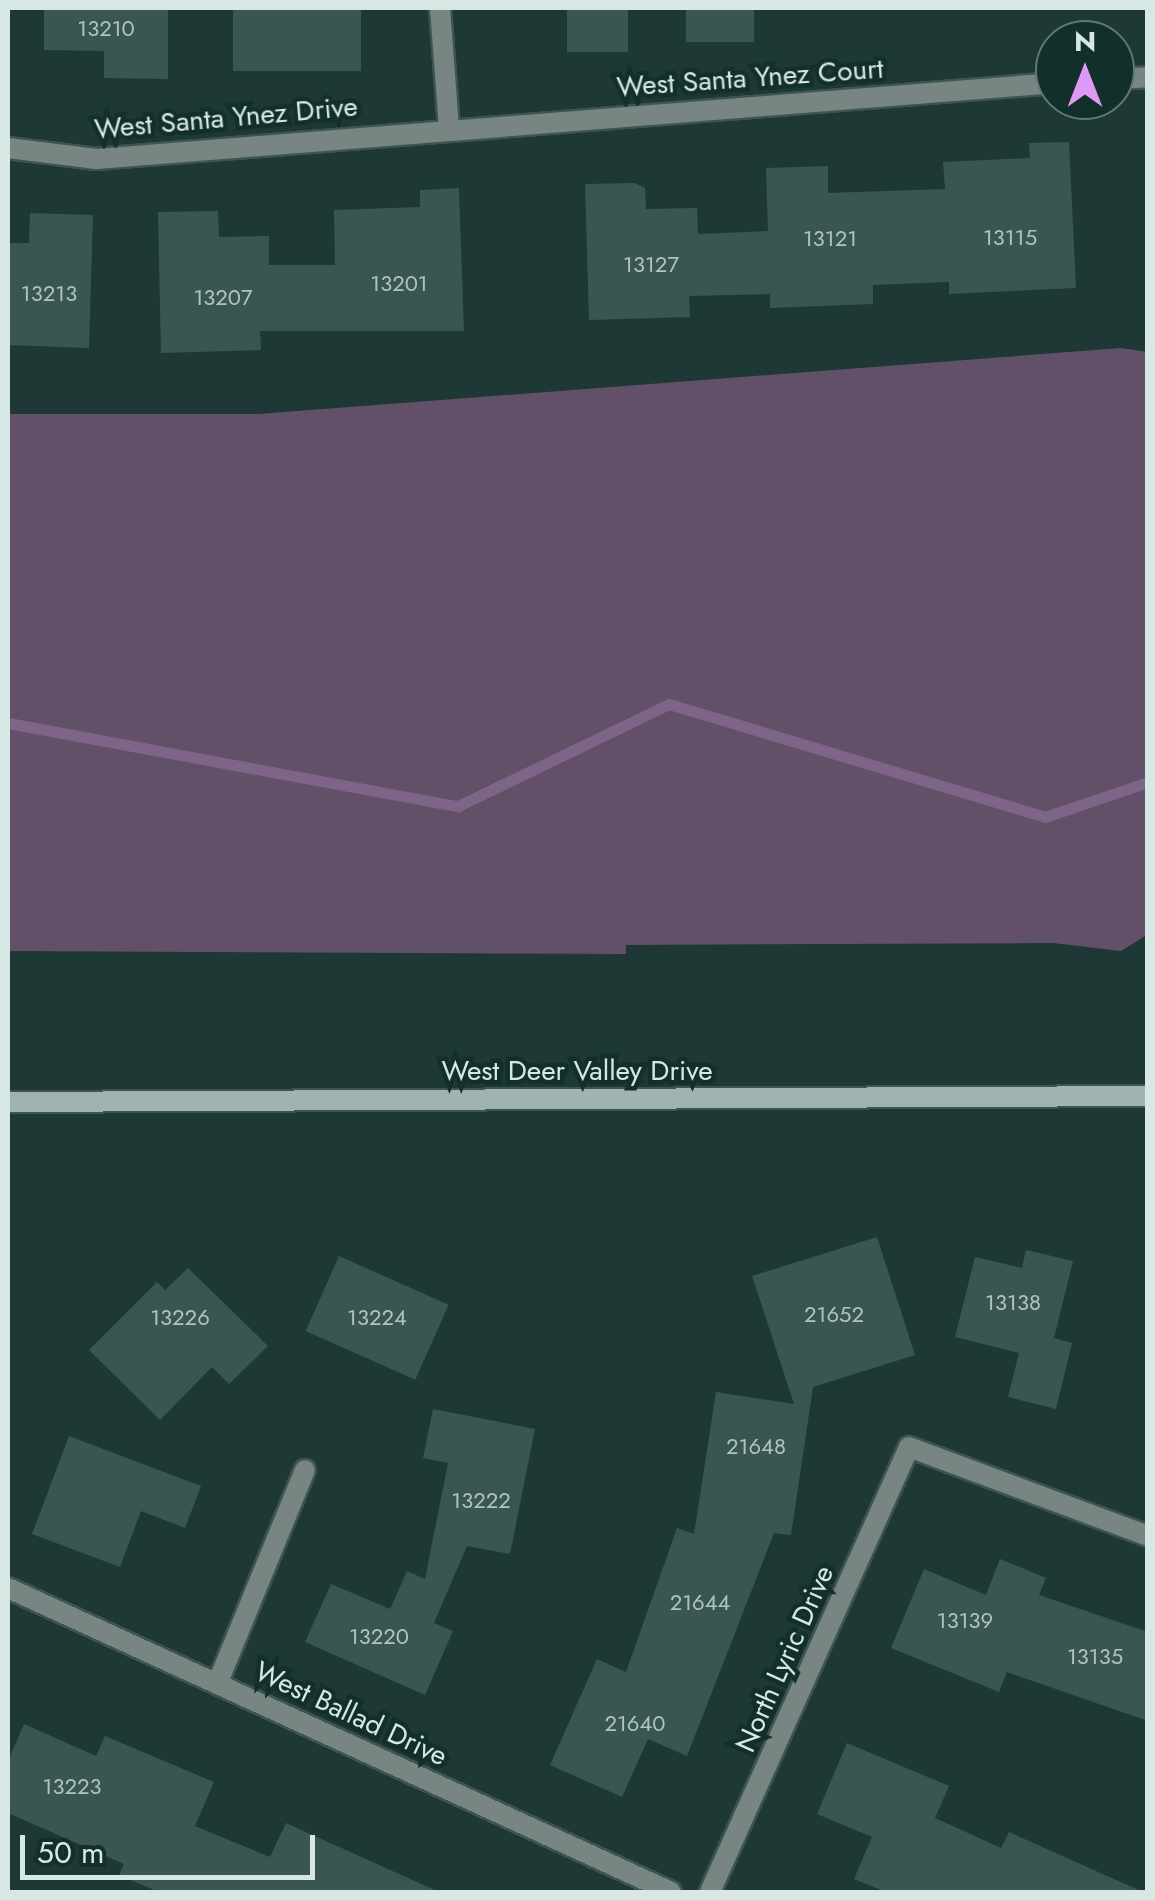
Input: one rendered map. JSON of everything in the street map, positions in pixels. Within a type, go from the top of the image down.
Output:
[{"type":"street","points":[[440,8],[449,127]]},
{"type":"street","name":"West Santa Ynez Court","points":[[449,127],[1035,84]]},
{"type":"street","name":"West Santa Ynez Drive","points":[[8,148],[96,159],[449,127]]},
{"type":"street","name":"West Deer Valley Drive","points":[[8,1102],[1148,1096]]},
{"type":"street","name":"North Lyric Drive","points":[[710,1892],[909,1447],[1148,1536]]},
{"type":"street","points":[[218,1682],[305,1470]]},
{"type":"street","name":"West Ballad Drive","points":[[8,1588],[671,1892]]},
{"type":"shaded area","points":[[1121,348],[1148,352],[1148,934],[1121,951],[1053,943],[626,945],[626,954],[8,951],[8,414],[258,414]]},
{"type":"building","points":[[44,8],[168,8],[168,79],[104,78],[104,51],[44,50]]},
{"type":"building","points":[[233,8],[361,8],[361,71],[233,71]]},
{"type":"building","points":[[567,8],[628,8],[628,52],[567,52]]},
{"type":"building","points":[[686,8],[754,8],[754,42],[686,42]]},
{"type":"building","points":[[1069,142],[1076,288],[949,294],[949,282],[873,285],[873,304],[770,308],[770,294],[689,296],[690,317],[589,320],[585,184],[635,183],[645,188],[646,209],[697,208],[698,234],[768,231],[766,168],[828,166],[828,193],[945,189],[943,162],[1030,158],[1029,143]]},
{"type":"building","points":[[459,188],[464,331],[260,331],[261,350],[161,353],[158,212],[218,211],[219,237],[269,236],[269,265],[335,265],[334,210],[420,207],[420,190]]},
{"type":"building","points":[[30,213],[93,215],[89,348],[8,345],[8,243],[29,243]]},
{"type":"building","points":[[877,1237],[915,1355],[813,1387],[791,1535],[774,1533],[687,1756],[648,1739],[622,1797],[550,1765],[597,1659],[626,1672],[677,1528],[694,1534],[716,1392],[794,1404],[752,1276]]},
{"type":"building","points":[[1026,1250],[1073,1261],[1054,1338],[1072,1343],[1056,1409],[1008,1397],[1019,1353],[955,1337],[975,1257],[1022,1268]]},
{"type":"building","points":[[339,1256],[449,1305],[415,1380],[306,1331]]},
{"type":"building","points":[[188,1268],[268,1346],[229,1384],[212,1367],[160,1420],[89,1350],[157,1282],[165,1290]]},
{"type":"building","points":[[433,1409],[535,1429],[510,1554],[467,1546],[434,1623],[453,1631],[425,1695],[305,1642],[331,1584],[390,1609],[407,1571],[425,1579],[448,1463],[423,1458]]},
{"type":"building","points":[[69,1436],[201,1486],[185,1528],[141,1511],[120,1567],[32,1534]]},
{"type":"building","points":[[1000,1559],[1046,1578],[1039,1595],[1148,1632],[1148,1721],[1007,1672],[999,1692],[891,1648],[924,1569],[986,1595]]},
{"type":"building","points":[[24,1724],[96,1756],[105,1736],[214,1782],[195,1826],[270,1857],[286,1823],[439,1892],[159,1892],[119,1875],[124,1864],[8,1813],[8,1761]]},
{"type":"building","points":[[847,1743],[949,1786],[935,1818],[1001,1848],[1009,1832],[1143,1892],[886,1892],[854,1879],[872,1837],[817,1814]]},
{"type":"waterway","points":[[8,723],[458,806],[669,704],[1045,817],[1148,782]]}]
